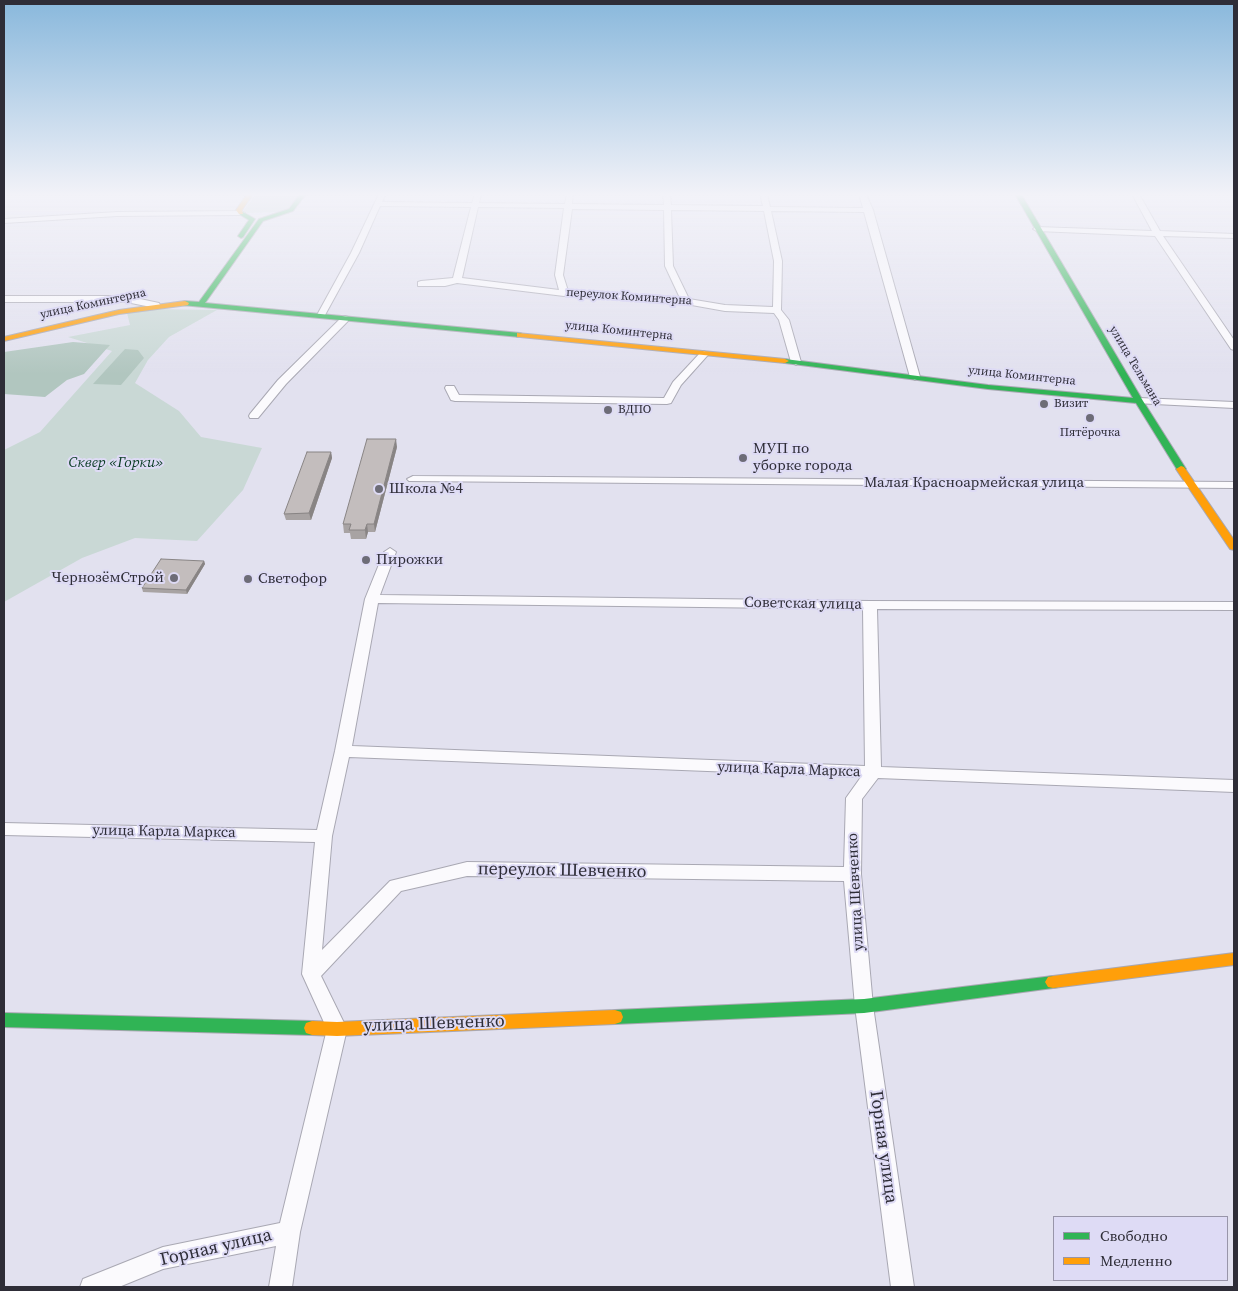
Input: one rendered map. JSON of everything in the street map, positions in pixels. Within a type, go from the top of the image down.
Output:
[{"type":"street","points":[[197,304],[229,254]]},
{"type":"street","points":[[197,304],[235,254]]},
{"type":"street","points":[[321,315],[354,254]]},
{"type":"street","points":[[457,280],[463,254]]},
{"type":"street","points":[[562,254],[559,275],[564,293]]},
{"type":"street","points":[[669,254],[669,266],[686,300]]},
{"type":"street","points":[[777,254],[777,310],[784,320],[796,362]]},
{"type":"street","points":[[881,254],[915,377]]},
{"type":"street","name":"улица Тельмана","points":[[1052,254],[1139,401],[1234,548]]},
{"type":"street","points":[[1172,254],[1234,347]]},
{"type":"street","name":"переулок Коминтерна","points":[[421,284],[445,284],[457,280],[564,293],[686,300],[725,308],[777,310]]},
{"type":"street","points":[[4,299],[126,299],[156,305]]},
{"type":"street","name":"улица Коминтерна","points":[[4,339],[81,319],[156,305],[197,304],[796,362],[988,387],[1139,401],[1234,406]]},
{"type":"street","points":[[254,416],[282,382],[345,319]]},
{"type":"street","points":[[450,388],[455,398],[667,401],[677,384],[704,354]]},
{"type":"street","name":"Малая Красноармейская улица","points":[[413,479],[1234,485]]},
{"type":"street","points":[[289,1232],[337,1029],[311,974],[324,836],[343,751],[372,599],[390,552]]},
{"type":"street","name":"Советская улица","points":[[372,599],[870,605],[1234,606]]},
{"type":"street","points":[[870,605],[873,773]]},
{"type":"street","name":"улица Карла Маркса","points":[[343,751],[1234,786]]},
{"type":"street","name":"улица Шевченко","points":[[864,1006],[852,874],[854,798],[873,773]]},
{"type":"street","name":"улица Карла Маркса","points":[[4,829],[324,836]]},
{"type":"street","name":"переулок Шевченко","points":[[311,974],[396,886],[467,869],[852,874]]},
{"type":"street","name":"улица Шевченко","points":[[4,1020],[337,1029],[864,1006],[1234,959]]},
{"type":"street","name":"Горная улица","points":[[864,1006],[903,1287]]},
{"type":"street","name":"Горная улица","points":[[91,1287],[163,1258],[289,1232],[280,1287]]},
{"type":"green space","name":"Сквер «Горки»","points":[[150,309],[217,310],[169,337],[148,360],[135,383],[179,411],[201,437],[262,448],[243,490],[197,541],[135,538],[82,558],[4,602],[4,450],[40,432],[112,351],[68,337],[130,325],[127,313]]},
{"type":"green space","points":[[73,342],[110,345],[84,374],[67,380],[45,397],[4,394],[4,352]]},
{"type":"green space","points":[[125,349],[138,350],[144,358],[121,385],[93,384]]},
{"type":"building","name":"Школа №4","points":[[367,439],[396,439],[374,524],[367,524],[365,530],[349,530],[351,524],[343,524]]},
{"type":"building","points":[[307,452],[331,452],[309,513],[284,514]]},
{"type":"building","name":"ЧернозёмСтрой","points":[[161,559],[204,561],[186,590],[142,588]]},
{"type":"traffic: fast","points":[[201,304],[237,254]]},
{"type":"traffic: fast","points":[[1053,254],[1181,469]]},
{"type":"traffic: fast","points":[[185,303],[520,335]]},
{"type":"traffic: fast","points":[[785,361],[988,387],[1139,401]]},
{"type":"traffic: fast","points":[[615,1017],[864,1006],[1053,982]]},
{"type":"traffic: fast","points":[[4,1020],[312,1028]]},
{"type":"traffic: slow","points":[[4,339],[119,312],[185,303]]},
{"type":"traffic: slow","points":[[520,335],[785,361]]},
{"type":"traffic: slow","points":[[1181,469],[1234,547]]},
{"type":"traffic: slow","points":[[1053,982],[1234,959]]},
{"type":"traffic: slow","points":[[312,1028],[337,1029],[615,1017]]},
{"type":"place","name":"Визит","points":[[1044,404]]},
{"type":"place","name":"ВДПО","points":[[608,410]]},
{"type":"place","name":"Пятёрочка","points":[[1090,418]]},
{"type":"place","name":"МУП по уборке города","points":[[743,458]]},
{"type":"place","name":"Школа №4","points":[[379,489]]},
{"type":"place","name":"Пирожки","points":[[366,560]]},
{"type":"place","name":"ЧернозёмСтрой","points":[[174,578]]},
{"type":"place","name":"Светофор","points":[[248,579]]}]
